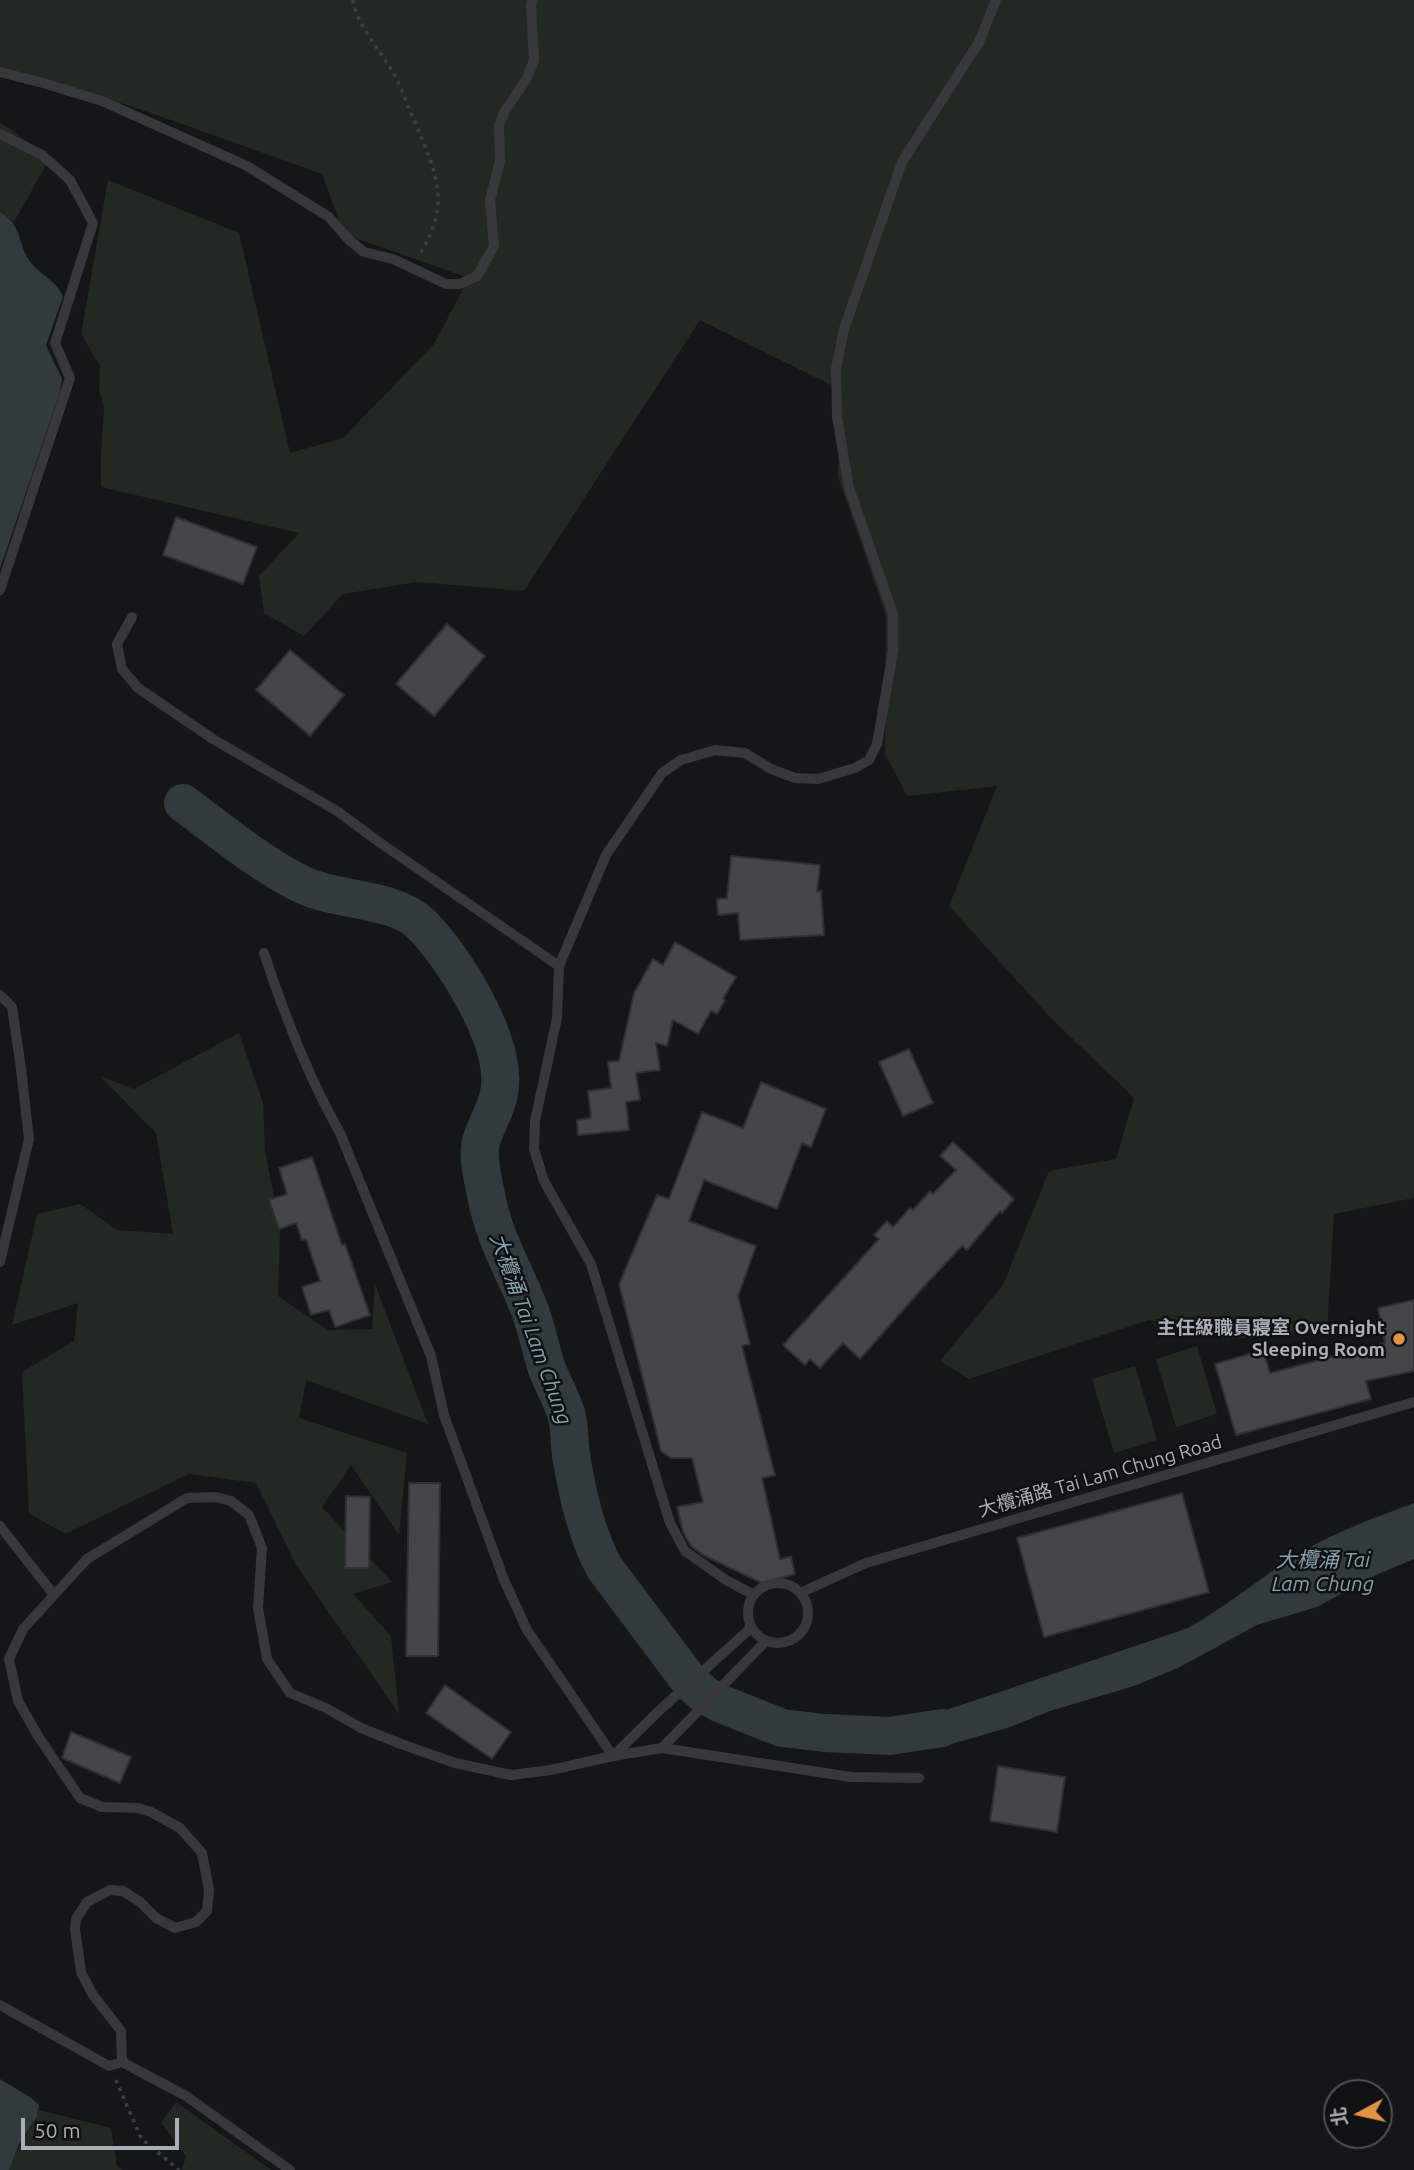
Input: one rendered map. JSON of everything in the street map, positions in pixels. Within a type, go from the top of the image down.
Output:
[{"type":"lane","points":[[0,72],[102,100],[247,166],[329,217],[363,252],[386,256],[446,284],[460,284],[477,275],[494,246],[490,200],[500,161],[499,125],[527,78],[534,60],[532,0]]},
{"type":"lane","points":[[754,1595],[726,1580],[685,1550],[670,1523],[591,1264],[544,1181],[534,1149],[535,1121],[557,1018],[559,965],[606,855],[662,773],[681,760],[715,750],[745,753],[771,769],[795,778],[818,779],[855,768],[869,760],[877,744],[893,651],[893,614],[849,488],[836,417],[836,369],[844,329],[902,162],[979,42],[996,0]]},
{"type":"lane","points":[[0,134],[42,155],[70,180],[93,223],[55,343],[70,378],[0,590]]},
{"type":"lane","points":[[132,617],[117,644],[122,669],[138,688],[213,739],[337,811],[559,965]]},
{"type":"lane","points":[[264,953],[324,1106],[340,1133],[431,1356],[444,1415],[504,1580],[527,1630],[613,1756]]},
{"type":"lane","points":[[0,995],[12,1007],[29,1139],[0,1262]]},
{"type":"lane","name":"大欖涌路 Tai Lam Chung Road","points":[[800,1593],[866,1563],[1414,1402]]},
{"type":"lane","points":[[122,2062],[121,2031],[93,1995],[81,1972],[76,1919],[87,1902],[110,1891],[123,1891],[140,1902],[156,1918],[175,1928],[195,1922],[207,1911],[209,1890],[202,1853],[180,1828],[151,1812],[138,1808],[102,1807],[80,1798],[18,1701],[9,1659],[23,1629],[87,1559],[187,1498],[216,1497],[231,1501],[248,1516],[262,1548],[258,1608],[267,1659],[290,1693],[326,1708],[361,1728],[401,1744],[455,1763],[511,1774],[551,1770],[662,1748],[851,1777],[919,1778]]},
{"type":"lane","points":[[0,1526],[54,1595]]},
{"type":"lane","points":[[776,1583],[793,1587],[805,1602],[806,1622],[802,1631],[786,1642],[766,1641],[758,1636],[751,1628],[748,1611],[754,1595],[760,1589],[776,1583]]},
{"type":"lane","points":[[613,1756],[751,1628]]},
{"type":"lane","points":[[662,1748],[766,1641]]},
{"type":"lane","points":[[0,2005],[109,2066],[122,2062],[186,2096],[290,2170]]},
{"type":"path","points":[[353,0],[364,27],[393,71],[433,166],[439,196],[436,225],[411,268]]},
{"type":"path","points":[[109,2066],[141,2138],[179,2170]]},
{"type":"shaded area","points":[[0,0],[1414,0],[1414,1198],[1334,1214],[1327,1331],[1228,1339],[1149,1320],[969,1379],[940,1361],[1003,1285],[1049,1171],[1116,1159],[1134,1098],[1049,1016],[949,906],[997,786],[907,796],[885,754],[886,616],[838,477],[840,415],[833,386],[700,320],[524,591],[417,582],[343,594],[304,636],[264,613],[259,576],[299,533],[101,487],[104,409],[99,388],[100,366],[81,334],[108,180],[239,233],[290,453],[343,438],[434,344],[469,278],[344,234],[322,174],[134,107],[6,70],[0,73]]},
{"type":"shaded area","points":[[0,122],[50,158],[14,222],[0,212]]},
{"type":"shaded area","points":[[239,1033],[263,1103],[265,1150],[280,1227],[278,1296],[328,1330],[372,1329],[375,1284],[428,1424],[306,1380],[299,1418],[407,1453],[399,1535],[351,1465],[322,1507],[392,1582],[353,1594],[391,1636],[399,1714],[296,1565],[256,1483],[189,1474],[65,1534],[29,1513],[22,1372],[74,1341],[78,1303],[12,1325],[37,1214],[80,1204],[118,1230],[173,1234],[156,1133],[100,1076],[134,1089]]},
{"type":"shaded area","points":[[1197,1346],[1217,1414],[1176,1427],[1156,1359]]},
{"type":"shaded area","points":[[1135,1366],[1157,1440],[1114,1453],[1092,1379]]},
{"type":"shaded area","points":[[176,2102],[271,2170],[182,2170],[186,2156],[161,2123]]},
{"type":"shaded area","points":[[39,2110],[111,2128],[117,2166],[123,2170],[9,2170]]},
{"type":"water","points":[[0,212],[17,230],[32,264],[58,287],[63,297],[46,345],[62,379],[60,392],[0,569]]},
{"type":"water","name":"大欖涌 Tai Lam Chung","points":[[1414,1503],[1414,1559],[1376,1575],[1317,1607],[1257,1625],[1178,1668],[1134,1686],[1050,1711],[1010,1727],[948,1745],[927,1746],[901,1742],[890,1736],[914,1721],[1188,1628],[1314,1545],[1356,1525]]},
{"type":"water","points":[[0,2079],[39,2105],[37,2116],[19,2144],[9,2170],[0,2170]]},
{"type":"building","points":[[176,517],[257,547],[243,584],[163,555]]},
{"type":"building","points":[[447,624],[485,656],[434,716],[396,684]]},
{"type":"building","points":[[290,650],[344,695],[310,736],[256,690]]},
{"type":"building","points":[[731,856],[820,865],[817,892],[821,891],[824,935],[740,940],[738,913],[718,915],[717,899],[727,898]]},
{"type":"building","points":[[675,942],[736,977],[723,999],[725,1000],[717,1014],[711,1011],[698,1034],[673,1020],[667,1046],[656,1043],[660,1070],[636,1073],[640,1100],[626,1102],[629,1130],[578,1135],[577,1120],[591,1118],[588,1091],[611,1088],[608,1062],[619,1061],[634,993],[653,959],[663,965]]},
{"type":"building","points":[[909,1049],[933,1103],[903,1116],[879,1062]]},
{"type":"building","points":[[761,1082],[826,1109],[811,1147],[802,1143],[777,1209],[704,1180],[689,1221],[756,1246],[738,1296],[750,1344],[742,1346],[775,1475],[762,1478],[780,1559],[791,1557],[795,1574],[762,1583],[703,1555],[691,1546],[683,1532],[677,1507],[703,1502],[692,1458],[671,1458],[661,1451],[619,1284],[657,1195],[669,1199],[702,1112],[743,1128]]},
{"type":"building","points":[[953,1142],[1014,1199],[1002,1213],[1000,1211],[967,1250],[962,1246],[860,1359],[843,1343],[820,1368],[810,1359],[805,1365],[783,1345],[879,1239],[874,1235],[887,1221],[893,1227],[910,1208],[913,1210],[930,1191],[933,1194],[956,1170],[940,1156]]},
{"type":"building","points":[[312,1157],[342,1245],[345,1244],[370,1315],[335,1327],[329,1310],[311,1315],[302,1287],[320,1281],[306,1239],[302,1240],[296,1223],[279,1229],[269,1200],[287,1194],[279,1168]]},
{"type":"building","points":[[1414,1300],[1414,1371],[1366,1381],[1371,1399],[1236,1435],[1215,1364],[1263,1350],[1270,1373],[1385,1343],[1378,1308]]},
{"type":"building","points":[[409,1483],[440,1483],[438,1656],[406,1656]]},
{"type":"building","points":[[1182,1493],[1209,1592],[1044,1637],[1017,1538]]},
{"type":"building","points":[[346,1496],[370,1497],[369,1568],[345,1568]]},
{"type":"building","points":[[445,1685],[511,1732],[492,1759],[426,1713]]},
{"type":"building","points":[[71,1732],[131,1757],[120,1783],[62,1758]]},
{"type":"building","points":[[998,1766],[1065,1777],[1057,1832],[990,1821]]},
{"type":"waterway","name":"大欖涌 Tai Lam Chung","points":[[183,803],[255,857],[301,884],[315,890],[380,904],[409,915],[434,939],[462,977],[486,1023],[499,1068],[499,1095],[480,1148],[489,1209],[530,1311],[547,1369],[566,1413],[573,1469],[587,1527],[604,1567],[691,1683],[719,1703],[782,1728],[890,1736],[942,1728]]},
{"type":"place","name":"主任級職員寢室 Overnight Sleeping Room","points":[[1399,1339]]}]
